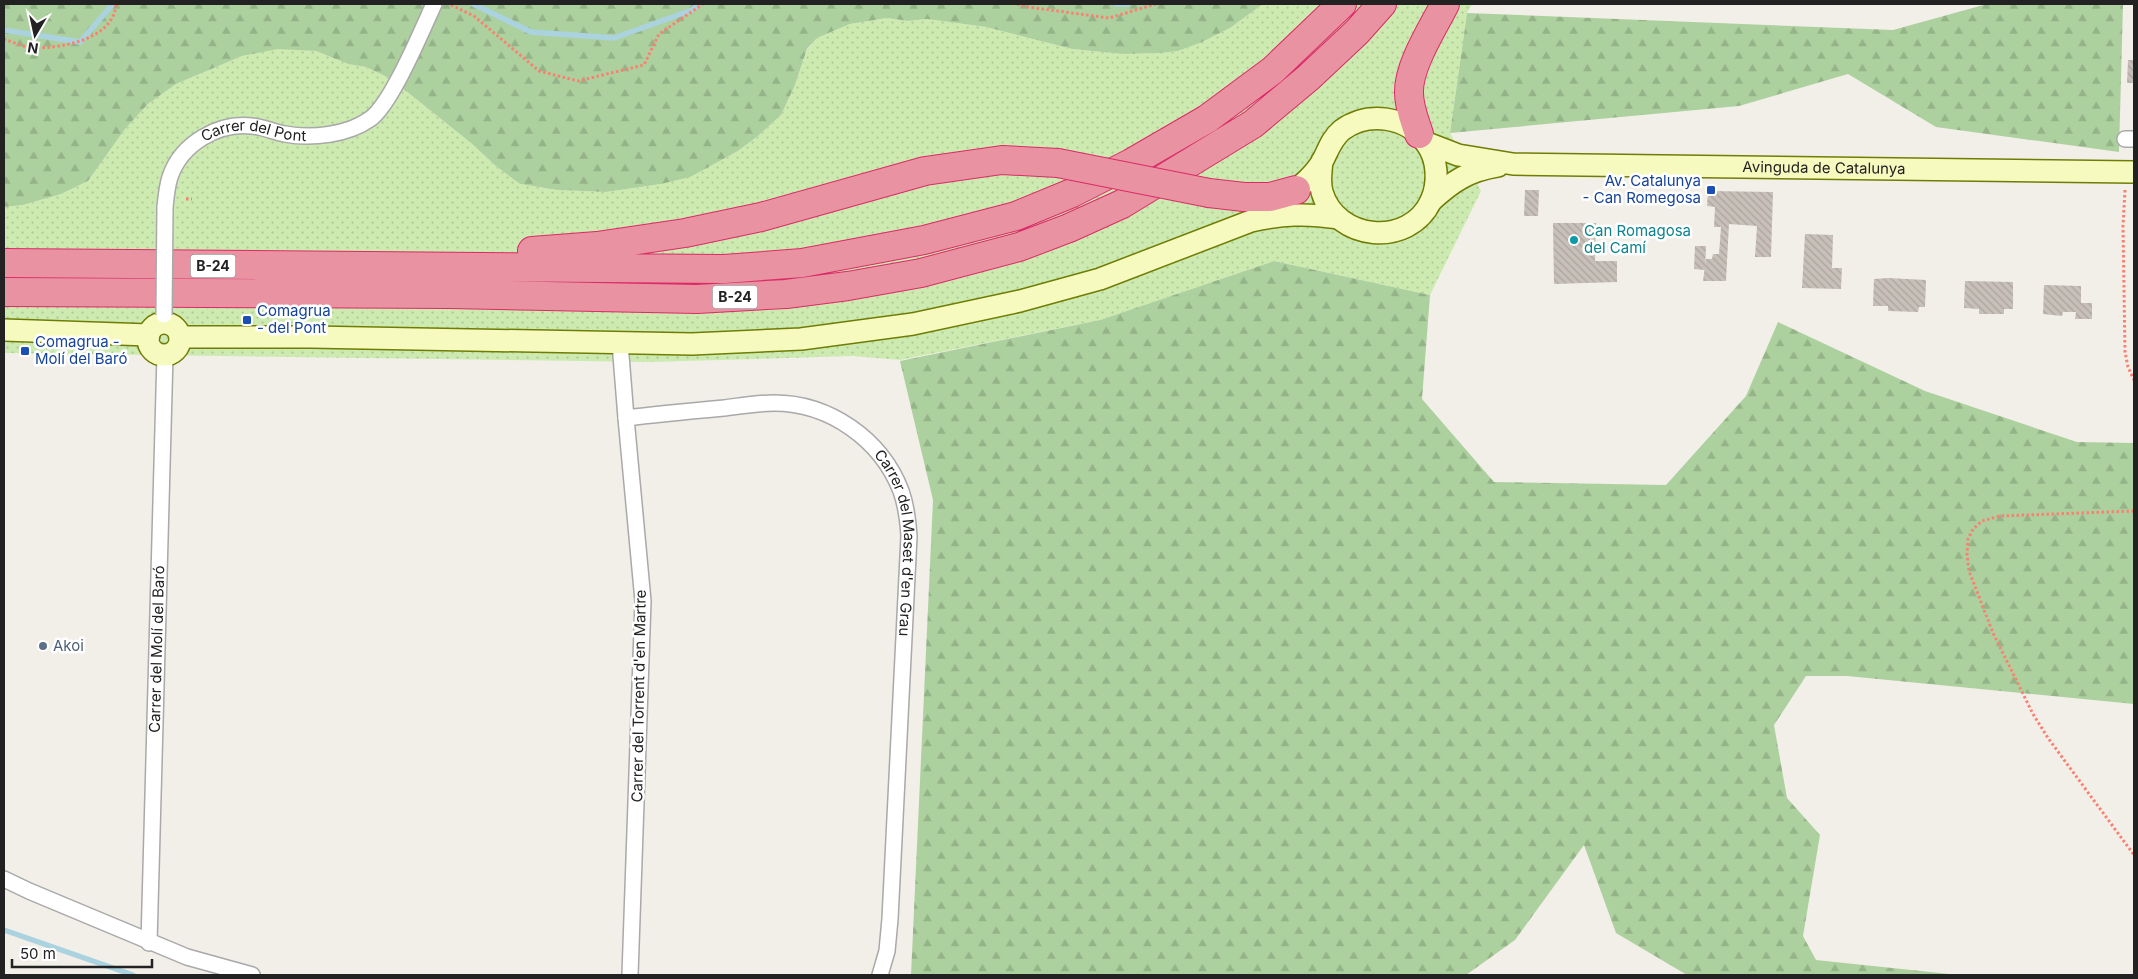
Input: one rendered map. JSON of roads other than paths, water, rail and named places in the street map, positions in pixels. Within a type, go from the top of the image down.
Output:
[{"type":"highway","name":"B-24","points":[[4,263],[422,268],[724,269],[802,263],[924,240],[1016,216],[1072,193],[1208,119],[1273,70],[1342,4]]},
{"type":"highway","name":"B-24","points":[[4,292],[449,294],[697,299],[786,294],[848,286],[921,273],[1018,247],[1069,228],[1139,194],[1253,124],[1308,78],[1350,39],[1382,4]]},
{"type":"highway","points":[[1423,139],[1411,110],[1408,92],[1421,52],[1445,4]]},
{"type":"highway","points":[[422,268],[497,254],[597,246],[685,233],[761,217],[925,171],[1002,160],[1058,163],[1209,193],[1244,198],[1270,197],[1296,190]]},
{"type":"street","name":"Carrer del Pont","points":[[159,324],[165,207],[170,177],[193,144],[206,135],[235,127],[251,126],[299,135],[331,133],[352,128],[374,116],[402,70],[434,4]]},
{"type":"street","points":[[1251,221],[1272,209],[1310,178],[1322,161],[1329,145],[1341,131],[1358,122],[1376,118],[1394,120],[1411,128],[1423,139],[1432,154],[1436,170],[1436,186],[1431,201],[1420,216],[1406,227],[1389,233],[1371,233],[1354,228],[1338,218],[1329,206],[1322,192],[1320,177],[1322,161]]},
{"type":"street","name":"Avinguda de Catalunya","points":[[1423,139],[1458,155],[1513,164],[2130,172]]},
{"type":"street","name":"Avinguda de Catalunya","points":[[1431,201],[1448,185],[1467,173],[1513,164]]},
{"type":"street","points":[[180,337],[311,337],[692,344],[801,339],[872,331],[930,321],[1020,301],[1100,279],[1251,221],[1276,215],[1298,214],[1338,218]]},
{"type":"street","points":[[4,330],[159,324],[171,324],[177,330],[180,337],[176,349],[165,355],[158,354],[152,349],[149,342],[159,324]]},
{"type":"street","points":[[620,343],[626,418]]},
{"type":"street","name":"Carrer del Molí del Baró","points":[[149,943],[165,355]]},
{"type":"street","name":"Carrer del Maset d'en Grau","points":[[626,418],[773,403],[807,407],[844,422],[862,436],[878,451],[900,491],[907,514],[909,536],[890,919],[887,951],[880,975]]},
{"type":"street","name":"Carrer del Torrent d'en Martre","points":[[626,418],[644,601],[630,975]]},
{"type":"street","points":[[4,878],[29,892],[187,958],[252,975]]},
{"type":"waterway","points":[[4,30],[80,42],[113,4]]},
{"type":"waterway","points":[[473,4],[531,32],[614,38],[692,10],[699,4]]},
{"type":"waterway","points":[[1116,4],[1128,4]]},
{"type":"waterway","points":[[4,930],[133,975]]},
{"type":"place","name":"Av. Catalunya - Can Romegosa","points":[[1711,190]]},
{"type":"place","name":"Can Romagosa del Camí","points":[[1574,240]]},
{"type":"place","name":"Comagrua - del Pont","points":[[247,320]]},
{"type":"place","name":"Comagrua - Molí del Baró","points":[[25,351]]},
{"type":"place","name":"Akoi","points":[[43,646]]}]
